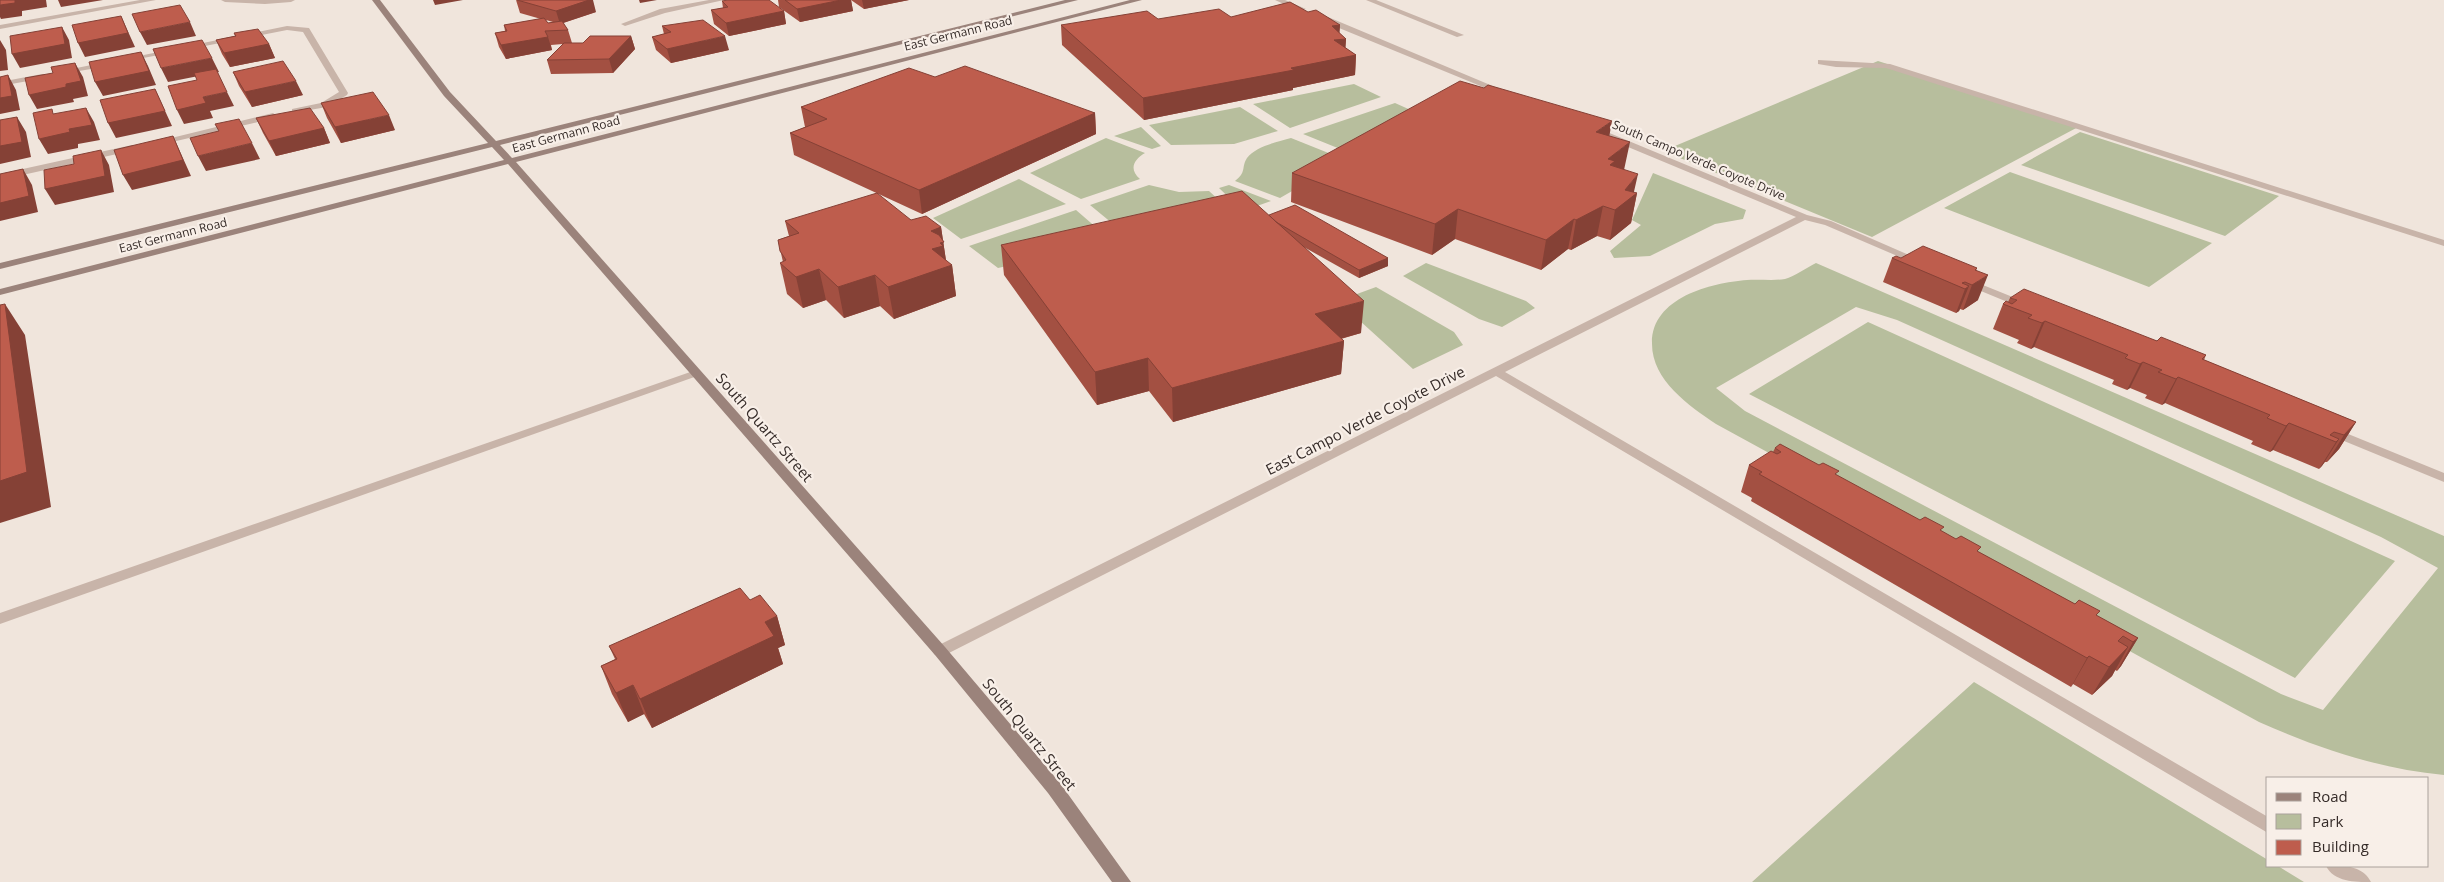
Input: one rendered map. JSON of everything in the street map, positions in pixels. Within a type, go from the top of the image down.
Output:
[{"type":"main road","name":"South Quartz Street","points":[[376,0],[447,94],[511,162],[940,651],[1054,788],[1122,882]]},
{"type":"main road","name":"East Germann Road","points":[[0,266],[1074,0]]},
{"type":"main road","name":"East Germann Road","points":[[0,292],[1138,0]]},
{"type":"street","points":[[0,27],[152,0]]},
{"type":"street","points":[[225,0],[265,2],[291,0]]},
{"type":"street","points":[[625,24],[663,11],[720,0]]},
{"type":"street","points":[[1278,0],[1508,94]]},
{"type":"street","points":[[1370,0],[1460,35]]},
{"type":"street","points":[[0,84],[288,28],[306,30],[344,93],[324,105],[0,177]]},
{"type":"street","points":[[1820,62],[1836,65],[1887,66],[2444,243]]},
{"type":"street","name":"South Campo Verde Coyote Drive","points":[[1587,127],[1804,217],[1828,223],[1936,268]]},
{"type":"street","name":"East Campo Verde Coyote Drive","points":[[940,651],[1804,217]]},
{"type":"street","points":[[1954,276],[2036,310]]},
{"type":"street","points":[[1497,372],[2266,825]]},
{"type":"street","points":[[0,619],[696,373]]},
{"type":"street","points":[[2323,428],[2444,478]]},
{"type":"street","points":[[2337,867],[2362,882]]},
{"type":"green space","points":[[1878,61],[2080,126],[1872,237],[1663,151]]},
{"type":"green space","points":[[1354,84],[1381,97],[1290,128],[1253,104]]},
{"type":"green space","points":[[1395,103],[1424,116],[1355,155],[1303,134]]},
{"type":"green space","points":[[1240,107],[1278,131],[1234,144],[1171,145],[1149,125]]},
{"type":"green space","points":[[1141,127],[1161,146],[1152,149],[1114,136]]},
{"type":"green space","points":[[2080,132],[2279,196],[2225,236],[2021,165]]},
{"type":"green space","points":[[1106,138],[1145,153],[1134,165],[1134,172],[1140,179],[1081,199],[1030,173]]},
{"type":"green space","points":[[1291,138],[1346,160],[1280,198],[1235,181],[1241,175],[1247,158],[1256,150]]},
{"type":"green space","points":[[2010,172],[2212,243],[2149,287],[1944,208]]},
{"type":"green space","points":[[1653,173],[1746,210],[1743,219],[1715,224],[1650,256],[1614,258],[1610,251],[1641,225],[1632,220]]},
{"type":"green space","points":[[1019,179],[1066,204],[961,239],[933,218]]},
{"type":"green space","points":[[1149,185],[1179,192],[1209,191],[1234,214],[1124,233],[1090,205]]},
{"type":"green space","points":[[1229,185],[1271,201],[1243,211],[1219,188]]},
{"type":"green space","points":[[1076,210],[1113,242],[998,268],[969,246]]},
{"type":"green space","points":[[1426,263],[1526,301],[1535,308],[1502,327],[1479,319],[1403,276]]},
{"type":"green space","points":[[1816,263],[2444,536],[2444,775],[2396,768],[2349,756],[2326,749],[2259,722],[1716,424],[1674,391],[1658,369],[1652,344],[1654,328],[1661,315],[1672,304],[1700,289],[1716,285],[1747,280],[1785,279]],"holes":[[[1856,307],[1897,320],[2381,537],[2438,568],[2323,710],[2281,694],[1745,411],[1716,388]]]},
{"type":"green space","points":[[1376,287],[1454,332],[1463,345],[1413,369],[1338,301]]},
{"type":"green space","points":[[1868,322],[2395,561],[2295,678],[1749,394]]},
{"type":"green space","points":[[1974,682],[2266,859],[2266,867],[2280,867],[2304,882],[1752,882]]},
{"type":"building","points":[[0,0],[15,0],[15,3],[0,5]]},
{"type":"building","points":[[517,0],[589,0],[556,11]]},
{"type":"building","points":[[769,0],[784,11],[726,23],[711,10],[728,7],[722,1]]},
{"type":"building","points":[[785,0],[841,0],[797,9]]},
{"type":"building","points":[[1290,2],[1308,12],[1316,10],[1340,25],[1332,26],[1346,39],[1334,40],[1356,55],[1291,68],[1294,70],[1143,98],[1061,25],[1147,11],[1158,19],[1219,9],[1231,17]]},
{"type":"building","points":[[180,5],[190,22],[140,32],[132,14]]},
{"type":"building","points":[[121,16],[128,33],[78,43],[72,25]]},
{"type":"building","points":[[544,18],[548,23],[562,21],[568,30],[545,31],[548,37],[501,45],[495,33],[507,31],[504,25]]},
{"type":"building","points":[[703,20],[725,36],[667,49],[652,37],[671,32],[662,26]]},
{"type":"building","points":[[62,27],[65,44],[12,54],[10,36]]},
{"type":"building","points":[[258,29],[269,44],[224,53],[216,40],[236,36],[234,33]]},
{"type":"building","points":[[590,36],[631,36],[609,59],[547,60],[564,43],[583,43]]},
{"type":"building","points":[[202,40],[212,58],[161,68],[153,49]]},
{"type":"building","points":[[141,52],[149,71],[95,82],[89,62]]},
{"type":"building","points":[[283,61],[296,81],[245,92],[233,72]]},
{"type":"building","points":[[75,63],[81,81],[66,84],[66,87],[29,95],[25,78],[53,73],[51,67]]},
{"type":"building","points":[[965,66],[1095,113],[919,190],[790,133],[827,119],[801,107],[909,68],[935,77]]},
{"type":"building","points":[[216,69],[227,92],[203,97],[206,103],[177,110],[168,86],[197,80],[194,73]]},
{"type":"building","points":[[8,75],[12,96],[0,98],[0,77]]},
{"type":"building","points":[[1460,81],[1484,88],[1488,85],[1612,121],[1596,132],[1630,142],[1608,159],[1615,161],[1610,165],[1638,174],[1625,190],[1637,193],[1615,210],[1603,206],[1576,220],[1574,219],[1546,240],[1458,209],[1435,224],[1292,173]]},
{"type":"building","points":[[155,89],[165,111],[108,123],[100,100]]},
{"type":"building","points":[[373,92],[389,115],[335,127],[321,103]]},
{"type":"building","points":[[86,108],[92,125],[69,129],[70,132],[39,139],[33,113],[52,109],[53,114]]},
{"type":"building","points":[[310,108],[324,128],[269,141],[256,118]]},
{"type":"building","points":[[17,117],[22,142],[0,146],[0,120]]},
{"type":"building","points":[[239,119],[252,143],[198,156],[190,138],[219,131],[215,124]]},
{"type":"building","points":[[173,136],[183,160],[123,175],[114,150]]},
{"type":"building","points":[[101,150],[105,176],[45,189],[44,170],[74,164],[73,156]]},
{"type":"building","points":[[23,169],[29,196],[0,203],[0,174]]},
{"type":"building","points":[[1242,191],[1364,301],[1315,314],[1344,341],[1172,388],[1148,358],[1095,372],[1001,245]]},
{"type":"building","points":[[877,193],[911,220],[926,216],[941,227],[931,231],[939,235],[944,242],[940,243],[943,246],[932,249],[952,265],[888,287],[875,275],[838,287],[819,269],[796,277],[780,263],[786,260],[780,251],[778,240],[799,233],[785,221]]},
{"type":"building","points":[[1295,205],[1388,258],[1359,270],[1276,222],[1269,215]]},
{"type":"building","points":[[1923,246],[1977,268],[1975,270],[1988,275],[1972,285],[1965,282],[1962,283],[1969,286],[1965,289],[1892,258],[1896,256],[1901,258]]},
{"type":"building","points":[[2024,289],[2157,341],[2161,337],[2206,355],[2202,359],[2356,422],[2344,435],[2334,432],[2330,435],[2339,439],[2336,442],[2289,423],[2286,426],[2267,418],[2270,415],[2178,377],[2176,379],[2158,372],[2162,370],[2143,362],[2140,364],[2125,358],[2128,355],[2045,321],[2042,323],[2028,318],[2032,315],[2003,304],[2006,301],[2012,304],[2017,300],[2010,298]]},
{"type":"building","points":[[5,304],[27,472],[0,481],[0,305]]},
{"type":"building","points":[[1780,444],[1819,465],[1823,463],[1839,471],[1835,474],[1920,520],[1925,517],[1944,527],[1940,530],[1956,539],[1961,536],[1981,547],[1977,551],[2075,604],[2079,600],[2100,611],[2096,615],[2138,638],[2133,642],[2123,636],[2118,641],[2128,647],[2109,667],[2089,656],[2087,658],[1759,474],[1762,472],[1749,465],[1771,451],[1777,454],[1781,452],[1775,448]]},
{"type":"building","points":[[740,588],[750,600],[760,595],[777,616],[765,622],[774,636],[640,699],[633,685],[616,693],[601,666],[617,659],[609,646]]}]
